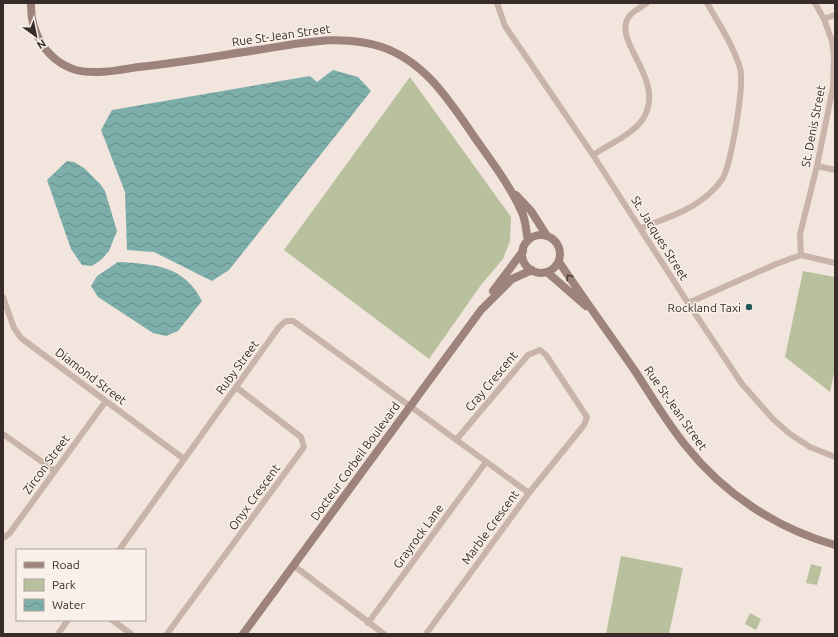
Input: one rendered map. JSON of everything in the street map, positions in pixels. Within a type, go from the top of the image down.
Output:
[{"type":"main road","name":"Rue St-Jean Street","points":[[31,3],[36,31],[43,47],[54,59],[78,71],[98,71],[167,64],[330,39],[360,41],[390,50],[411,62],[438,86],[510,189],[531,211],[547,236],[557,243],[560,249],[559,262],[596,314],[672,428],[708,471],[737,496],[765,516],[804,535],[835,545]]},
{"type":"main road","name":"Rue St-Jean Street","points":[[510,189],[523,216],[528,240]]},
{"type":"main road","points":[[547,236],[540,235],[528,240],[523,250],[524,262],[536,273],[547,272],[556,267],[559,262]]},
{"type":"main road","name":"Docteur Corbeil Boulevard","points":[[243,634],[487,302],[495,288],[523,250]]},
{"type":"main road","name":"Docteur Corbeil Boulevard","points":[[487,302],[512,279],[532,270]]},
{"type":"main road","name":"Rue St-Jean Street","points":[[547,272],[596,314]]},
{"type":"street","name":"St. Jacques Street","points":[[497,3],[505,26],[593,155],[742,384],[773,419],[790,434],[810,447],[835,457]]},
{"type":"street","points":[[593,155],[632,131],[643,118],[645,113],[648,103],[649,86],[644,70],[628,41],[625,29],[628,18],[647,3]]},
{"type":"street","points":[[641,228],[685,210],[702,201],[714,190],[723,178],[728,162],[741,93],[740,69],[724,33],[707,3]]},
{"type":"street","name":"St. Denis Street","points":[[801,255],[800,234],[817,166],[834,87],[834,58],[832,41],[824,19],[815,3]]},
{"type":"street","points":[[824,19],[835,15]]},
{"type":"street","points":[[817,166],[835,170]]},
{"type":"street","points":[[688,303],[776,264],[801,255],[835,262]]},
{"type":"street","name":"Diamond Street","points":[[3,297],[18,335],[184,459]]},
{"type":"street","name":"Ruby Street","points":[[120,549],[279,327],[286,321],[293,321],[410,406]]},
{"type":"street","name":"Cray Crescent","points":[[456,440],[528,356],[536,350],[543,352],[585,413],[586,420],[529,493]]},
{"type":"street","name":"Onyx Crescent","points":[[167,634],[304,447],[302,437],[236,387]]},
{"type":"street","name":"Zircon Street","points":[[3,538],[9,534],[106,401]]},
{"type":"street","name":"Marble Crescent","points":[[410,406],[529,493],[426,634]]},
{"type":"street","points":[[3,434],[55,471]]},
{"type":"street","name":"Grayrock Lane","points":[[368,623],[486,462]]},
{"type":"street","points":[[293,565],[384,634]]},
{"type":"street","points":[[58,634],[67,621]]},
{"type":"street","points":[[113,621],[130,634]]},
{"type":"green space","points":[[410,77],[511,217],[510,241],[503,259],[481,285],[429,359],[284,250]]},
{"type":"green space","points":[[803,271],[835,277],[835,368],[830,392],[785,357]]},
{"type":"green space","points":[[621,556],[683,568],[669,634],[606,634]]},
{"type":"green space","points":[[811,564],[822,567],[817,585],[806,583]]},
{"type":"green space","points":[[750,613],[761,619],[756,630],[745,624]]},
{"type":"water","points":[[333,70],[358,77],[371,91],[229,270],[212,281],[154,252],[127,250],[125,192],[101,130],[112,110],[310,76],[317,82]]},
{"type":"water","points":[[67,161],[74,162],[84,168],[101,185],[105,191],[117,231],[109,251],[101,260],[92,266],[82,265],[71,249],[47,180]]},
{"type":"water","points":[[118,262],[155,266],[177,273],[195,289],[202,301],[178,331],[166,336],[153,333],[98,297],[91,286],[97,276]]},
{"type":"place","name":"Rockland Taxi","points":[[749,307]]}]
